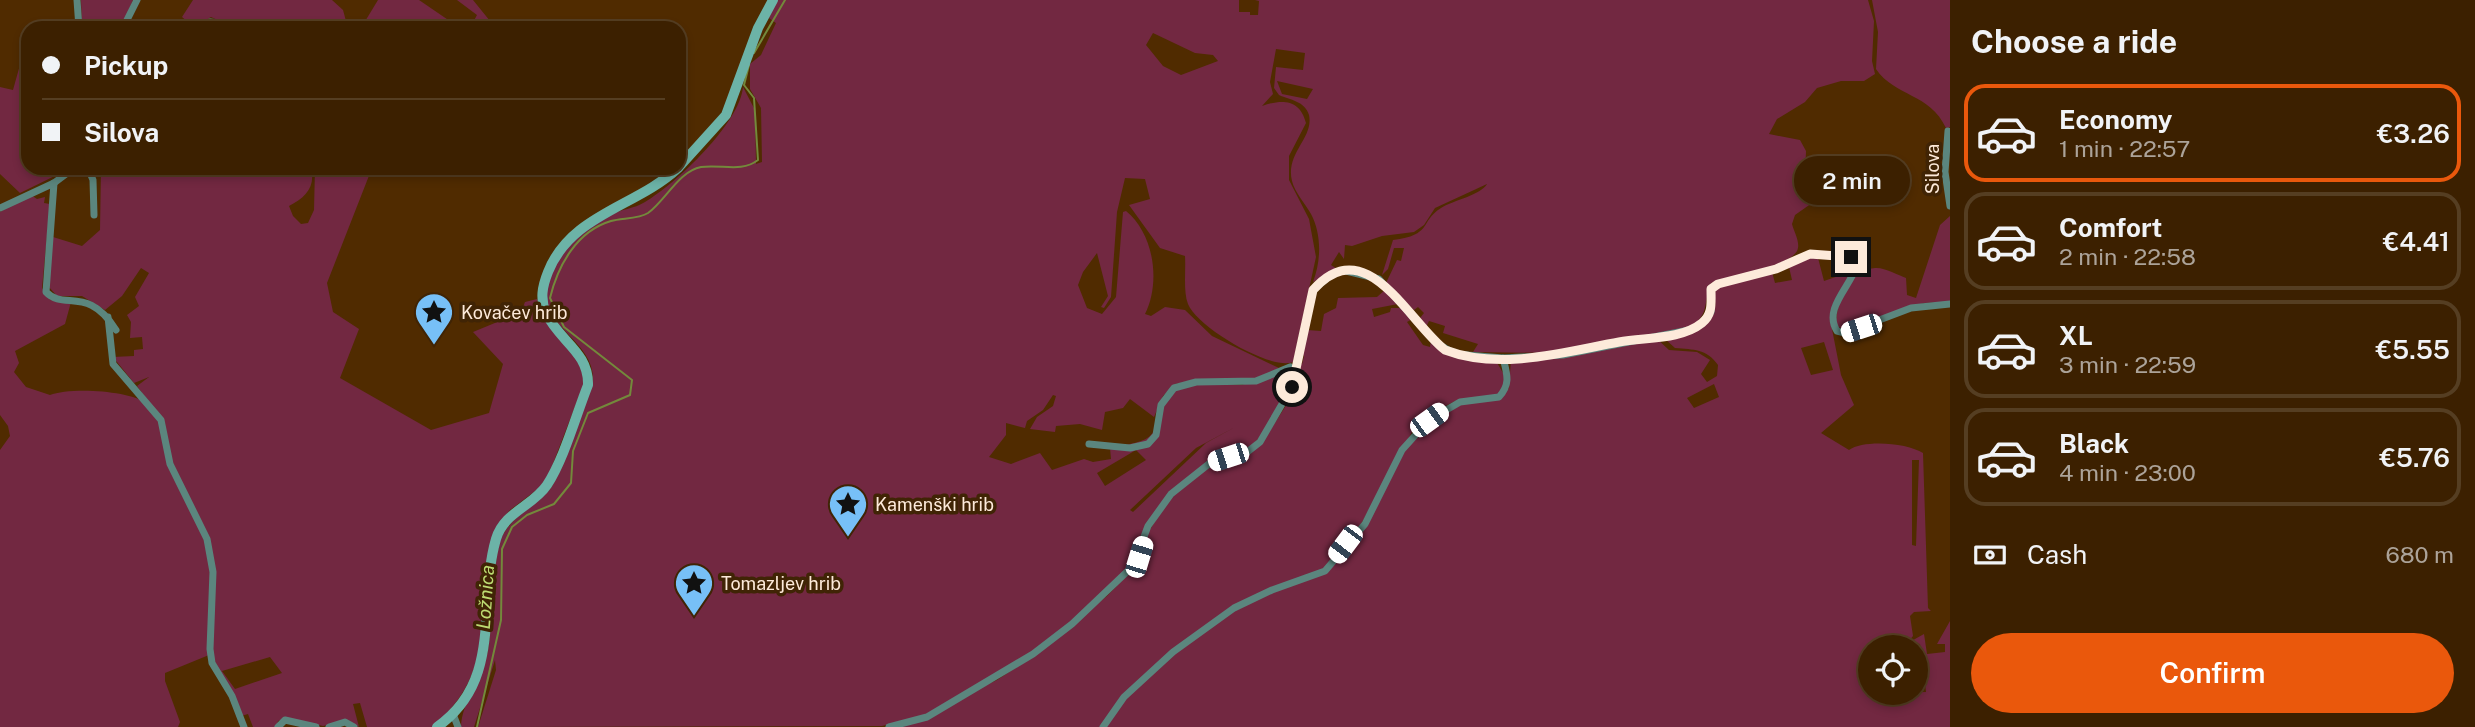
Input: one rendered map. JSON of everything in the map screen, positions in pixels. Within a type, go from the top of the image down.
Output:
[{"type":"street","points":[[77,0],[78,21]]},
{"type":"street","points":[[127,21],[137,0]]},
{"type":"street","points":[[686,160],[726,116],[758,28],[773,0]]},
{"type":"street","name":"Silova","points":[[1948,131],[1945,172],[1950,206]]},
{"type":"street","points":[[0,208],[54,183],[65,175]]},
{"type":"street","points":[[91,175],[94,215]]},
{"type":"street","points":[[437,727],[453,714],[472,686],[481,666],[496,538],[515,511],[549,482],[588,385],[583,359],[548,317],[541,300],[550,267],[570,236],[603,213],[636,199],[671,175]]},
{"type":"street","points":[[54,183],[46,292],[55,299],[85,301],[108,317],[116,330]]},
{"type":"street","points":[[889,727],[928,717],[1033,654],[1072,624],[1133,566],[1148,526],[1171,494],[1210,463],[1246,453],[1260,442],[1292,387],[1313,290],[1332,274],[1342,271],[1379,279],[1445,350],[1455,354],[1503,358],[1563,355],[1689,330],[1700,325],[1711,312],[1711,289],[1718,284],[1797,261],[1810,254],[1851,257],[1856,267],[1840,294],[1834,313],[1832,324],[1837,331],[1845,333],[1911,309],[1950,304]]},
{"type":"street","points":[[108,317],[113,364],[161,420],[170,464],[207,539],[214,572],[210,649],[215,670],[232,696],[244,727]]},
{"type":"street","points":[[1104,727],[1124,697],[1174,652],[1234,608],[1272,590],[1325,571],[1365,524],[1402,450],[1418,429],[1444,409],[1460,402],[1499,397],[1506,388],[1508,377],[1503,358]]},
{"type":"street","points":[[1089,444],[1130,448],[1148,444],[1156,435],[1161,405],[1174,387],[1196,382],[1256,381],[1290,367]]},
{"type":"street","points":[[237,727],[238,713]]},
{"type":"street","points":[[453,714],[458,727]]},
{"type":"street","points":[[278,727],[285,720],[316,727]]},
{"type":"street","points":[[329,727],[345,722],[354,727]]},
{"type":"shaded area","points":[[81,0],[133,0],[124,21],[82,21]]},
{"type":"shaded area","points":[[193,0],[332,0],[343,10],[346,21],[220,21],[211,17],[204,21],[187,21],[182,17]]},
{"type":"shaded area","points":[[378,0],[419,0],[450,21],[365,21]]},
{"type":"shaded area","points":[[457,0],[473,0],[490,21],[474,21],[477,15]]},
{"type":"shaded area","points":[[777,0],[1239,0],[1239,12],[1258,15],[1259,1],[1255,0],[1868,0],[1874,21],[1872,61],[1875,74],[1864,81],[1841,81],[1817,88],[1805,102],[1777,119],[1769,134],[1800,140],[1806,151],[1805,176],[1817,176],[1825,182],[1822,196],[1795,215],[1792,224],[1798,248],[1792,257],[1771,267],[1711,283],[1703,313],[1689,328],[1557,353],[1473,352],[1478,344],[1443,333],[1445,326],[1429,321],[1426,327],[1420,318],[1424,313],[1418,307],[1414,310],[1386,283],[1397,260],[1401,261],[1404,248],[1394,248],[1388,269],[1382,275],[1393,240],[1414,235],[1420,231],[1434,213],[1441,208],[1479,191],[1487,184],[1435,208],[1424,225],[1414,232],[1382,236],[1352,246],[1345,245],[1344,259],[1339,252],[1331,265],[1337,269],[1313,282],[1318,265],[1319,239],[1315,222],[1293,185],[1291,171],[1292,162],[1307,131],[1309,115],[1301,104],[1279,95],[1274,88],[1276,67],[1303,70],[1305,53],[1276,49],[1270,82],[1273,94],[1262,106],[1276,102],[1295,105],[1306,123],[1289,156],[1289,180],[1309,219],[1316,257],[1293,362],[1283,363],[1252,354],[1219,335],[1194,313],[1186,299],[1185,256],[1160,248],[1129,205],[1150,199],[1145,179],[1125,178],[1117,212],[1111,297],[1104,308],[1101,307],[1108,296],[1097,253],[1083,272],[1078,285],[1087,308],[1102,314],[1116,297],[1123,212],[1126,211],[1143,232],[1152,259],[1153,288],[1145,314],[1151,316],[1165,307],[1185,310],[1212,336],[1279,368],[1257,379],[1197,380],[1175,384],[1163,396],[1154,417],[1130,399],[1123,408],[1105,412],[1102,430],[1080,424],[1056,426],[1055,432],[1030,429],[1037,417],[1053,406],[1056,396],[1053,395],[1043,410],[1027,421],[1025,428],[1006,423],[1006,435],[989,457],[1011,464],[1040,453],[1052,470],[1084,459],[1093,462],[1111,459],[1110,448],[1137,442],[1151,435],[1168,395],[1191,383],[1242,385],[1284,371],[1292,375],[1267,430],[1249,448],[1206,463],[1170,492],[1159,506],[1133,563],[1086,610],[1031,652],[927,714],[882,726],[478,727],[496,670],[495,660],[474,727],[461,727],[465,708],[488,650],[500,541],[510,525],[551,488],[593,379],[590,363],[582,350],[551,314],[546,300],[547,283],[565,250],[579,234],[610,215],[645,202],[680,175],[686,175],[686,170],[731,118],[743,87],[755,110],[756,164],[762,162],[761,108],[750,89],[750,64],[761,55],[776,23],[769,18]],"holes":[[[1153,33],[1195,53],[1213,55],[1218,61],[1181,75],[1163,66],[1146,45]],[[1277,81],[1313,89],[1307,99],[1282,94]],[[1237,426],[1206,443],[1133,512],[1130,510],[1196,448]],[[1136,450],[1146,460],[1105,486],[1097,473]]]},
{"type":"shaded area","points":[[1872,0],[1950,0],[1950,127],[1946,128],[1931,108],[1893,85],[1876,69],[1878,32]]},
{"type":"shaded area","points":[[21,61],[21,175],[57,175],[20,193],[0,174],[0,87],[13,90]]},
{"type":"shaded area","points":[[101,175],[312,175],[308,191],[289,206],[293,216],[301,224],[308,223],[314,210],[315,175],[369,175],[327,283],[333,312],[359,329],[340,378],[431,430],[489,413],[503,364],[473,332],[512,316],[519,318],[525,302],[537,299],[540,308],[580,360],[584,383],[549,474],[539,488],[510,510],[496,527],[477,658],[468,682],[454,705],[432,727],[367,727],[360,703],[353,704],[359,727],[348,720],[323,726],[287,718],[278,721],[276,727],[253,727],[248,714],[241,716],[209,655],[165,673],[165,681],[180,722],[178,727],[0,727],[0,450],[10,436],[8,426],[0,415],[0,212],[31,195],[37,199],[45,197],[44,203],[50,204],[42,288],[50,300],[71,302],[65,324],[15,351],[19,363],[14,372],[26,387],[50,395],[71,391],[100,391],[139,399],[151,406],[166,425],[137,386],[149,377],[134,383],[113,357],[134,356],[134,350],[143,349],[142,337],[130,338],[131,322],[127,315],[139,306],[135,297],[149,273],[141,268],[122,296],[105,310],[82,296],[57,296],[48,286],[53,237],[82,246],[100,230]],"holes":[[[270,657],[282,673],[235,689],[222,671]]]},
{"type":"shaded area","points":[[1950,216],[1950,302],[1924,303],[1845,330],[1836,326],[1838,308],[1845,289],[1866,270],[1883,269],[1906,278],[1907,295],[1916,298],[1940,225]]},
{"type":"shaded area","points":[[1810,258],[1818,258],[1824,281],[1853,271],[1831,324],[1841,375],[1854,405],[1821,433],[1849,450],[1875,443],[1907,447],[1923,453],[1928,608],[1931,611],[1914,612],[1910,616],[1913,635],[1858,635],[1858,705],[1928,705],[1928,654],[1945,652],[1945,644],[1937,644],[1950,621],[1950,727],[898,727],[997,680],[1032,657],[1107,596],[1138,564],[1148,533],[1168,500],[1201,470],[1262,443],[1287,404],[1298,365],[1302,364],[1304,356],[1301,353],[1307,330],[1321,331],[1324,314],[1336,308],[1338,298],[1377,297],[1386,289],[1398,304],[1372,309],[1374,317],[1390,312],[1391,308],[1403,308],[1414,318],[1407,322],[1423,345],[1430,347],[1431,340],[1453,354],[1496,361],[1506,378],[1501,392],[1494,397],[1455,401],[1436,411],[1412,432],[1361,524],[1342,546],[1367,524],[1398,460],[1425,425],[1456,405],[1501,398],[1509,388],[1511,359],[1656,338],[1669,350],[1697,352],[1710,360],[1701,374],[1707,382],[1717,376],[1718,365],[1713,359],[1699,351],[1675,348],[1665,339],[1695,330],[1708,322],[1715,308],[1717,287],[1772,272],[1775,283],[1792,280],[1789,267]],"holes":[[[1824,342],[1833,370],[1811,375],[1801,348]],[[1714,384],[1719,397],[1694,408],[1687,398]],[[1912,460],[1919,460],[1916,546],[1912,545]]]},
{"type":"waterway","name":"Ložnica","points":[[754,53],[785,0]]},
{"type":"waterway","name":"Ložnica","points":[[686,174],[701,167],[745,166],[758,160],[754,98],[744,85],[749,65]]},
{"type":"waterway","name":"Ložnica","points":[[477,727],[501,620],[502,549],[512,527],[527,515],[554,504],[571,483],[573,451],[588,413],[630,395],[632,380],[564,327],[550,298],[558,273],[571,251],[588,233],[611,221],[648,213],[685,175]]},
{"type":"place","name":"Kovačev hrib","points":[[434,346]]},
{"type":"place","name":"Kamenški hrib","points":[[848,538]]},
{"type":"place","name":"Tomazljev hrib","points":[[694,617]]},
{"type":"route","points":[[1292,387],[1313,290],[1321,281],[1342,271],[1379,279],[1445,350],[1455,354],[1503,358],[1563,355],[1618,342],[1677,334],[1700,325],[1707,319],[1711,312],[1711,289],[1718,284],[1776,269],[1810,254],[1851,257]]}]
